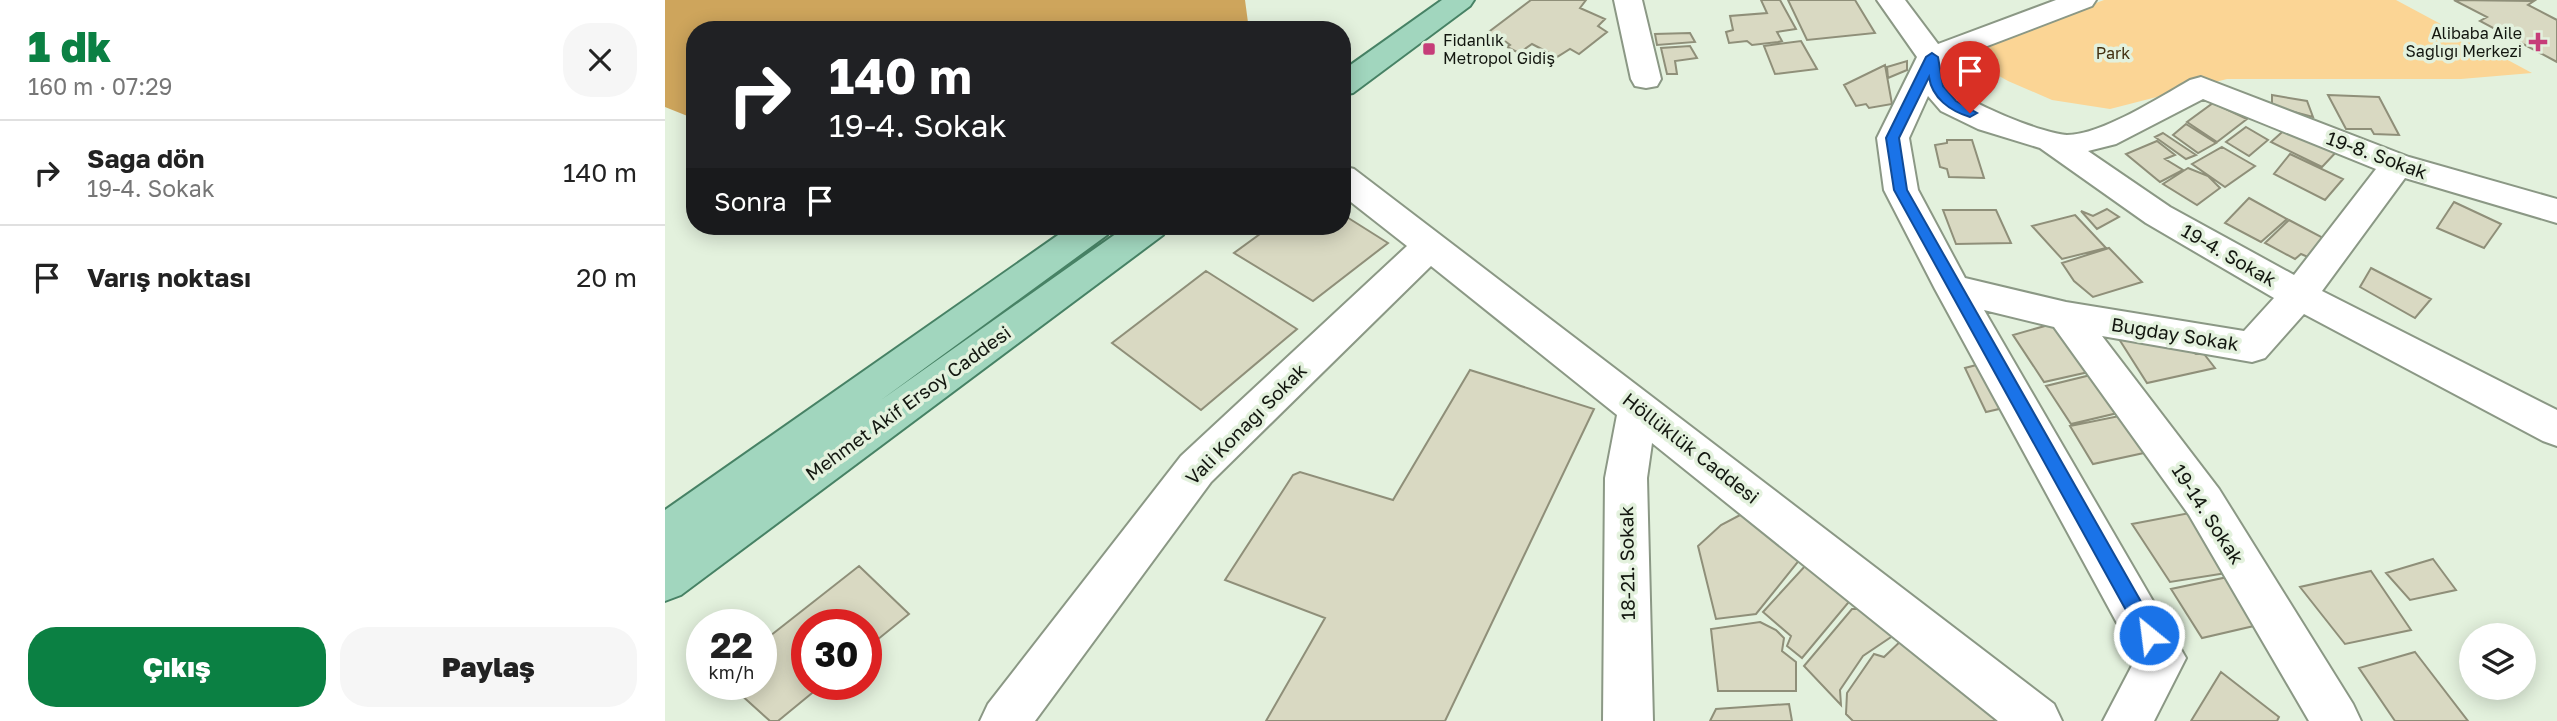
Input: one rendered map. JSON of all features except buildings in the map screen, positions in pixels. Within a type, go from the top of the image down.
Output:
[{"type":"main road","points":[[1351,48],[1420,0]]},
{"type":"main road","points":[[1351,79],[1460,0]]},
{"type":"main road","name":"Mehmet Akif Ersoy Caddesi","points":[[665,534],[1082,235]]},
{"type":"main road","name":"Mehmet Akif Ersoy Caddesi","points":[[665,580],[1139,235]]},
{"type":"street","points":[[1628,0],[1646,79]]},
{"type":"street","points":[[1891,0],[1932,57]]},
{"type":"street","points":[[2082,0],[1932,57],[1893,138],[1901,190],[2162,658],[2129,721]]},
{"type":"street","name":"19-4. Sokak","points":[[1932,57],[1937,87],[1952,104],[1989,122],[2060,147],[2158,215],[2299,295],[2557,429]]},
{"type":"street","name":"19-8. Sokak","points":[[2060,147],[2105,137],[2150,116],[2201,87],[2397,165],[2557,211]]},
{"type":"street","name":"Buğday Sokak","points":[[1954,289],[2066,316],[2252,347],[2299,295],[2397,165]]},
{"type":"street","name":"Höllüklük Caddesi","points":[[1351,184],[2037,721]]},
{"type":"street","name":"Vali Konağı Sokak","points":[[1005,721],[1196,469],[1430,244]]},
{"type":"street","name":"19-14. Sokak","points":[[2066,316],[2204,502],[2336,721]]},
{"type":"street","name":"18-21. Sokak","points":[[1628,721],[1626,478],[1638,406]]},
{"type":"green space","name":"Park","points":[[2104,0],[2396,0],[2532,73],[2461,79],[2227,79],[2110,109],[2052,100],[2008,81],[1960,54]]},
{"type":"shaded area","points":[[665,0],[1245,0],[1248,21],[686,21],[686,115],[665,107]]},
{"type":"place","name":"Alibaba Aile Sağlığı Merkezi","points":[[2538,42]]},
{"type":"place","name":"Fidanlık Metropol Gidiş","points":[[1429,49]]},
{"type":"route","points":[[1970,113],[1952,104],[1937,87],[1932,57],[1893,138],[1901,190],[2149,635]]}]
